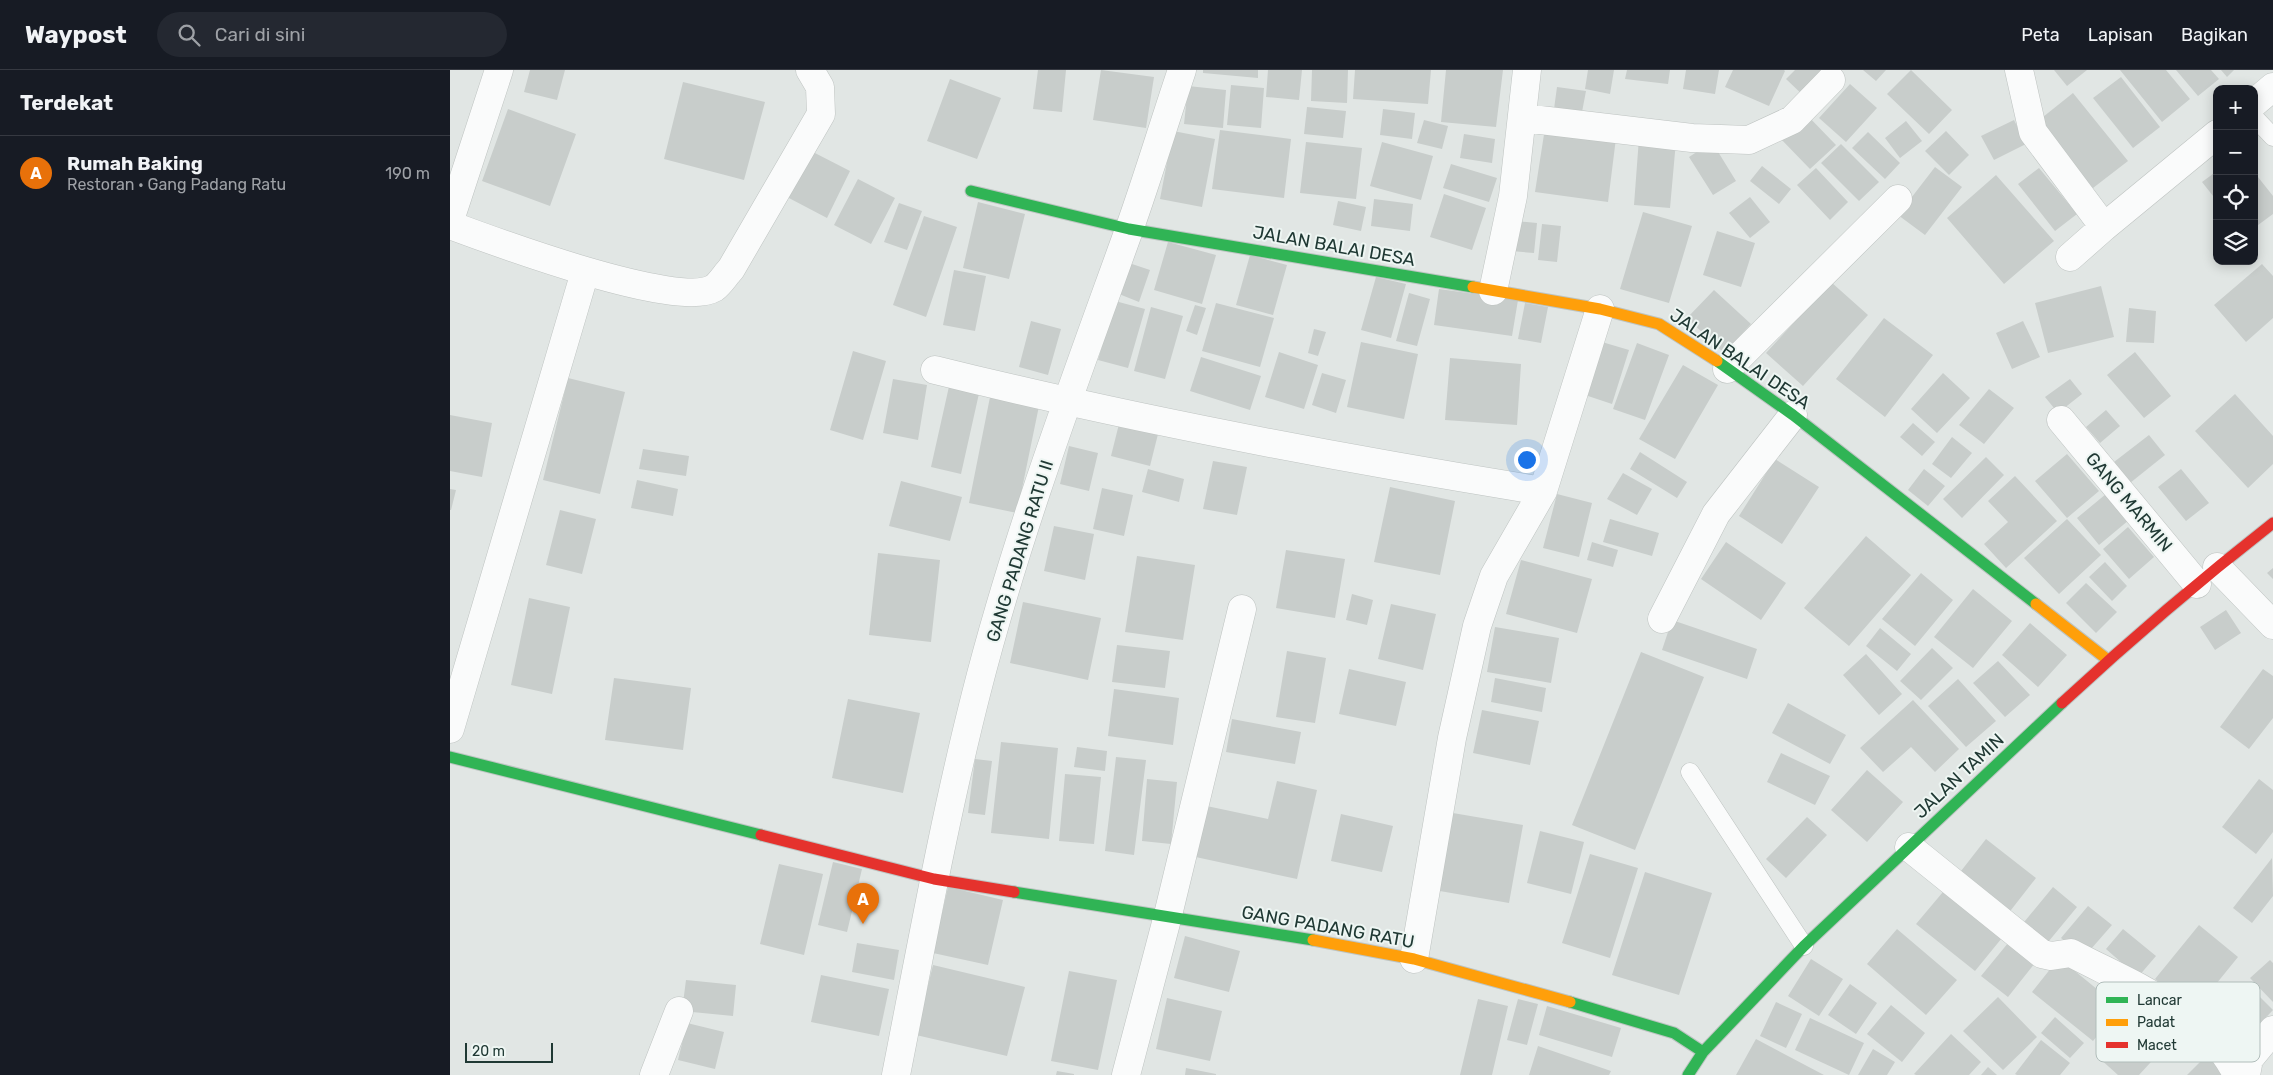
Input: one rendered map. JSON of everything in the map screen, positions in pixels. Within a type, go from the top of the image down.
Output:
[{"type":"street","points":[[450,220],[499,70]]},
{"type":"street","points":[[450,225],[584,272],[686,293],[713,289],[731,268],[822,114],[820,87],[810,70]]},
{"type":"street","name":"GANG PADANG RATU II","points":[[896,1075],[934,879],[976,693],[1022,538],[1066,403],[1129,229],[1182,70]]},
{"type":"street","points":[[1493,291],[1513,196],[1527,70]]},
{"type":"street","points":[[2019,70],[2033,132],[2104,227]]},
{"type":"street","points":[[1523,118],[1692,138],[1749,140],[1792,120],[1831,80]]},
{"type":"street","points":[[2258,100],[2273,87]]},
{"type":"street","points":[[2070,256],[2213,137]]},
{"type":"street","name":"JALAN BALAI DESA","points":[[971,191],[1129,229],[1600,309],[1659,324],[1792,414],[2108,660]]},
{"type":"street","points":[[1727,369],[1898,199]]},
{"type":"street","points":[[450,729],[584,272]]},
{"type":"street","points":[[1414,959],[1452,738],[1477,626],[1494,576],[1543,491],[1600,309]]},
{"type":"street","points":[[935,370],[1066,403],[1272,445],[1543,491]]},
{"type":"street","points":[[1662,619],[1716,514],[1792,414]]},
{"type":"street","name":"GANG MARMIN","points":[[2061,420],[2207,576],[2273,625]]},
{"type":"street","name":"JALAN TAMIN","points":[[1688,1075],[1704,1052],[1804,946],[2108,660],[2273,523]]},
{"type":"street","points":[[1126,1075],[1167,918],[1242,609]]},
{"type":"street","name":"GANG PADANG RATU","points":[[450,757],[934,879],[1337,944],[1414,959],[1526,989],[1674,1033],[1704,1052]]},
{"type":"street","points":[[1909,847],[2042,954],[2051,956],[2071,953],[2125,982]]},
{"type":"street","points":[[654,1075],[679,1011]]},
{"type":"street","points":[[2260,1046],[2273,1030]]},
{"type":"street","points":[[2231,1062],[2237,1075]]},
{"type":"street","points":[[2246,1075],[2249,1062]]},
{"type":"lane","points":[[2258,121],[2273,137]]},
{"type":"lane","points":[[1690,772],[1804,946]]},
{"type":"building","points":[[530,70],[565,70],[557,100],[524,92]]},
{"type":"building","points":[[1038,70],[1066,70],[1062,112],[1033,109]]},
{"type":"building","points":[[1101,70],[1154,77],[1146,128],[1093,120]]},
{"type":"building","points":[[1203,70],[1258,70],[1258,78],[1203,73]]},
{"type":"building","points":[[1268,70],[1302,70],[1299,100],[1266,97]]},
{"type":"building","points":[[1312,70],[1348,70],[1347,103],[1311,101]]},
{"type":"building","points":[[1355,70],[1431,70],[1428,104],[1353,99]]},
{"type":"building","points":[[1446,70],[1503,70],[1496,127],[1441,122]]},
{"type":"building","points":[[1588,70],[1614,70],[1610,94],[1585,89]]},
{"type":"building","points":[[1627,70],[1670,70],[1668,84],[1625,79]]},
{"type":"building","points":[[1686,70],[1719,70],[1715,94],[1683,89]]},
{"type":"building","points":[[1733,70],[1785,71],[1769,106],[1725,87]]},
{"type":"building","points":[[1795,70],[1835,70],[1807,99],[1786,79]]},
{"type":"building","points":[[1863,70],[1886,70],[1876,81]]},
{"type":"building","points":[[1911,70],[1952,110],[1929,134],[1887,94]]},
{"type":"building","points":[[2054,70],[2087,70],[2067,86]]},
{"type":"building","points":[[2120,70],[2166,70],[2190,99],[2162,122]]},
{"type":"building","points":[[2176,70],[2211,70],[2219,79],[2198,96]]},
{"type":"building","points":[[2221,70],[2234,70],[2227,77]]},
{"type":"building","points":[[2121,77],[2160,127],[2133,148],[2093,98]]},
{"type":"building","points":[[950,79],[1001,98],[977,159],[927,141]]},
{"type":"building","points":[[683,82],[765,102],[744,180],[664,159]]},
{"type":"building","points":[[1850,84],[1877,108],[1846,142],[1819,118]]},
{"type":"building","points":[[1231,85],[1264,88],[1261,128],[1227,125]]},
{"type":"building","points":[[1188,86],[1226,90],[1223,128],[1184,124]]},
{"type":"building","points":[[1557,87],[1586,91],[1582,112],[1554,109]]},
{"type":"building","points":[[2073,93],[2128,161],[2093,188],[2038,121]]},
{"type":"building","points":[[1307,107],[1346,111],[1343,138],[1304,134]]},
{"type":"building","points":[[508,109],[576,134],[550,206],[482,181]]},
{"type":"building","points":[[1383,109],[1415,113],[1412,139],[1380,135]]},
{"type":"building","points":[[1804,112],[1836,145],[1810,169],[1778,136]]},
{"type":"building","points":[[1424,120],[1448,126],[1442,149],[1417,143]]},
{"type":"building","points":[[2014,120],[2026,144],[1994,160],[1981,136]]},
{"type":"building","points":[[1906,121],[1922,141],[1900,158],[1885,138]]},
{"type":"building","points":[[1545,128],[1616,138],[1608,202],[1535,192]]},
{"type":"building","points":[[1220,130],[1291,139],[1284,198],[1212,189]]},
{"type":"building","points":[[1173,131],[1215,139],[1202,207],[1160,199]]},
{"type":"building","points":[[1946,131],[1969,155],[1949,175],[1925,151]]},
{"type":"building","points":[[1868,132],[1900,163],[1885,179],[1852,148]]},
{"type":"building","points":[[1464,134],[1495,139],[1492,163],[1460,158]]},
{"type":"building","points":[[1639,138],[1676,141],[1670,208],[1634,205]]},
{"type":"building","points":[[1306,142],[1362,148],[1356,199],[1300,193]]},
{"type":"building","points":[[1382,142],[1433,156],[1421,200],[1370,186]]},
{"type":"building","points":[[1712,142],[1736,181],[1713,195],[1689,157]]},
{"type":"building","points":[[1841,144],[1879,182],[1859,201],[1821,163]]},
{"type":"building","points":[[811,151],[850,171],[827,218],[787,197]]},
{"type":"building","points":[[1451,164],[1497,178],[1489,202],[1443,188]]},
{"type":"building","points":[[1762,166],[1791,189],[1779,204],[1750,181]]},
{"type":"building","points":[[1935,167],[1962,187],[1925,235],[1898,215]]},
{"type":"building","points":[[1816,168],[1848,202],[1830,220],[1797,185]]},
{"type":"building","points":[[2039,168],[2077,214],[2055,231],[2018,184]]},
{"type":"building","points":[[2213,174],[2213,196],[2202,182]]},
{"type":"building","points":[[1996,175],[2054,241],[2004,284],[1947,218]]},
{"type":"building","points":[[2258,177],[2273,196],[2273,214],[2258,225]]},
{"type":"building","points":[[858,179],[895,198],[871,244],[834,225]]},
{"type":"building","points":[[1444,194],[1486,208],[1472,250],[1430,237]]},
{"type":"building","points":[[1750,197],[1770,222],[1750,238],[1729,213]]},
{"type":"building","points":[[1374,199],[1413,204],[1410,231],[1371,226]]},
{"type":"building","points":[[1338,201],[1366,207],[1361,231],[1333,225]]},
{"type":"building","points":[[978,202],[1025,214],[1009,279],[963,268]]},
{"type":"building","points":[[899,203],[922,211],[907,250],[884,242]]},
{"type":"building","points":[[1643,212],[1692,226],[1669,303],[1620,289]]},
{"type":"building","points":[[924,216],[957,227],[926,317],[893,305]]},
{"type":"building","points":[[1514,221],[1537,223],[1534,253],[1511,251]]},
{"type":"building","points":[[1542,224],[1561,226],[1557,262],[1538,260]]},
{"type":"building","points":[[1717,231],[1755,243],[1741,287],[1703,275]]},
{"type":"building","points":[[1168,242],[1216,255],[1202,304],[1154,290]]},
{"type":"building","points":[[1250,255],[1287,265],[1273,315],[1236,305]]},
{"type":"building","points":[[1129,263],[1150,270],[1139,302],[1119,294]]},
{"type":"building","points":[[2262,264],[2273,276],[2273,318],[2246,342],[2214,305]]},
{"type":"building","points":[[954,270],[986,276],[975,331],[943,325]]},
{"type":"building","points":[[1376,277],[1406,284],[1391,338],[1361,330]]},
{"type":"building","points":[[1831,282],[1868,315],[1803,386],[1766,353]]},
{"type":"building","points":[[2101,286],[2114,337],[2048,353],[2035,303]]},
{"type":"building","points":[[1439,289],[1518,300],[1512,336],[1434,325]]},
{"type":"building","points":[[1714,290],[1751,324],[1724,353],[1687,318]]},
{"type":"building","points":[[1409,293],[1430,299],[1417,346],[1396,341]]},
{"type":"building","points":[[1115,301],[1145,309],[1128,368],[1098,360]]},
{"type":"building","points":[[1216,303],[1274,318],[1260,367],[1202,351]]},
{"type":"building","points":[[1525,303],[1548,307],[1541,343],[1518,339]]},
{"type":"building","points":[[1195,305],[1206,308],[1197,335],[1186,331]]},
{"type":"building","points":[[1151,307],[1183,316],[1165,379],[1134,371]]},
{"type":"building","points":[[2129,308],[2156,311],[2154,343],[2126,342]]},
{"type":"building","points":[[1884,318],[1933,355],[1885,417],[1836,379]]},
{"type":"building","points":[[1031,321],[1061,329],[1048,375],[1019,367]]},
{"type":"building","points":[[2023,321],[2040,357],[2012,369],[1996,333]]},
{"type":"building","points":[[1314,329],[1326,332],[1318,356],[1308,353]]},
{"type":"building","points":[[1361,342],[1418,354],[1404,419],[1347,407]]},
{"type":"building","points":[[1602,342],[1629,350],[1612,404],[1585,395]]},
{"type":"building","points":[[1637,343],[1669,355],[1645,420],[1613,409]]},
{"type":"building","points":[[853,351],[886,361],[863,440],[830,430]]},
{"type":"building","points":[[1279,352],[1318,365],[1304,409],[1265,397]]},
{"type":"building","points":[[2135,352],[2171,396],[2144,418],[2107,375]]},
{"type":"building","points":[[1201,357],[1261,376],[1250,410],[1190,391]]},
{"type":"building","points":[[1450,358],[1521,364],[1517,425],[1445,420]]},
{"type":"building","points":[[1683,365],[1718,385],[1675,459],[1639,439]]},
{"type":"building","points":[[1322,373],[1346,380],[1336,413],[1312,405]]},
{"type":"building","points":[[1943,373],[1970,398],[1937,433],[1911,409]]},
{"type":"building","points":[[568,378],[625,392],[600,494],[543,480]]},
{"type":"building","points":[[893,379],[927,385],[918,440],[883,433]]},
{"type":"building","points":[[2070,379],[2082,394],[2058,413],[2045,397]]},
{"type":"building","points":[[950,382],[980,389],[961,474],[931,467]]},
{"type":"building","points":[[1989,389],[2014,408],[1984,444],[1959,425]]},
{"type":"building","points":[[2235,394],[2273,436],[2273,464],[2248,488],[2195,431]]},
{"type":"building","points":[[990,397],[1039,406],[1017,513],[969,503]]},
{"type":"building","points":[[2106,410],[2120,426],[2100,443],[2086,427]]},
{"type":"building","points":[[450,415],[492,423],[482,477],[450,471]]},
{"type":"building","points":[[1913,423],[1935,442],[1922,456],[1900,437]]},
{"type":"building","points":[[1119,424],[1158,434],[1150,466],[1111,456]]},
{"type":"building","points":[[2149,435],[2165,455],[2130,483],[2114,462]]},
{"type":"building","points":[[1952,437],[1972,453],[1951,478],[1932,464]]},
{"type":"building","points":[[1069,446],[1098,453],[1089,491],[1060,484]]},
{"type":"building","points":[[643,449],[689,456],[686,476],[639,469]]},
{"type":"building","points":[[1640,452],[1687,482],[1677,498],[1630,469]]},
{"type":"building","points":[[2067,454],[2099,491],[2067,518],[2035,481]]},
{"type":"building","points":[[1986,457],[2004,475],[1962,518],[1943,499]]},
{"type":"building","points":[[1775,459],[1819,487],[1782,544],[1739,516]]},
{"type":"building","points":[[1213,461],[1247,467],[1237,515],[1203,509]]},
{"type":"building","points":[[1148,469],[1184,479],[1179,502],[1142,492]]},
{"type":"building","points":[[1924,469],[1945,486],[1928,506],[1908,490]]},
{"type":"building","points":[[2181,469],[2209,503],[2186,521],[2158,487]]},
{"type":"building","points":[[1623,473],[1652,489],[1637,515],[1607,499]]},
{"type":"building","points":[[2015,476],[2057,521],[2006,568],[1984,544],[2008,522],[1988,501]]},
{"type":"building","points":[[637,480],[678,489],[673,516],[631,508]]},
{"type":"building","points":[[901,481],[962,497],[950,541],[889,526]]},
{"type":"building","points":[[1390,487],[1455,501],[1440,575],[1374,562]]},
{"type":"building","points":[[1102,488],[1133,495],[1124,536],[1093,529]]},
{"type":"building","points":[[450,489],[456,490],[451,510],[450,510]]},
{"type":"building","points":[[1557,494],[1592,503],[1579,557],[1543,548]]},
{"type":"building","points":[[2106,494],[2129,520],[2099,545],[2077,518]]},
{"type":"building","points":[[560,510],[596,519],[582,574],[546,565]]},
{"type":"building","points":[[1610,519],[1659,533],[1652,556],[1603,542]]},
{"type":"building","points":[[2067,519],[2101,555],[2059,594],[2024,558]]},
{"type":"building","points":[[1054,526],[1094,534],[1085,580],[1044,571]]},
{"type":"building","points":[[2128,527],[2154,557],[2129,579],[2103,549]]},
{"type":"building","points":[[1866,536],[1911,575],[1849,646],[1804,608]]},
{"type":"building","points":[[1592,542],[1618,550],[1613,567],[1587,560]]},
{"type":"building","points":[[1726,542],[1786,583],[1761,620],[1701,579]]},
{"type":"building","points":[[1286,550],[1345,559],[1335,618],[1276,608]]},
{"type":"building","points":[[878,553],[940,560],[931,642],[869,635]]},
{"type":"building","points":[[1137,556],[1195,565],[1183,640],[1125,632]]},
{"type":"building","points":[[1521,560],[1592,579],[1577,633],[1506,614]]},
{"type":"building","points":[[2105,562],[2127,586],[2112,601],[2089,577]]},
{"type":"building","points":[[2273,568],[2273,579],[2267,573]]},
{"type":"building","points":[[1921,573],[1953,600],[1915,646],[1882,619]]},
{"type":"building","points":[[2086,583],[2117,612],[2096,633],[2066,603]]},
{"type":"building","points":[[1973,589],[2012,621],[1973,668],[1934,637]]},
{"type":"building","points":[[1352,594],[1373,600],[1367,625],[1346,620]]},
{"type":"building","points":[[529,598],[570,607],[552,694],[511,685]]},
{"type":"building","points":[[1023,602],[1101,618],[1088,680],[1010,663]]},
{"type":"building","points":[[1391,604],[1436,614],[1423,670],[1378,659]]},
{"type":"building","points":[[2226,610],[2241,633],[2215,650],[2200,627]]},
{"type":"building","points":[[1672,620],[1757,649],[1747,679],[1662,650]]},
{"type":"building","points":[[2030,623],[2067,655],[2038,687],[2002,655]]},
{"type":"building","points":[[1495,627],[1559,638],[1551,683],[1487,672]]},
{"type":"building","points":[[1880,628],[1911,654],[1897,671],[1866,646]]},
{"type":"building","points":[[1117,645],[1170,651],[1165,688],[1112,682]]},
{"type":"building","points":[[1932,648],[1953,668],[1921,700],[1900,681]]},
{"type":"building","points":[[1287,651],[1326,658],[1315,723],[1276,717]]},
{"type":"building","points":[[1641,652],[1704,677],[1635,850],[1572,825]]},
{"type":"building","points":[[1866,654],[1902,694],[1879,715],[1843,675]]},
{"type":"building","points":[[1998,661],[2030,695],[2005,717],[1973,683]]},
{"type":"building","points":[[1349,669],[1406,682],[1396,726],[1339,714]]},
{"type":"building","points":[[2263,669],[2273,676],[2273,718],[2249,749],[2220,727]]},
{"type":"building","points":[[614,678],[691,688],[683,750],[605,740]]},
{"type":"building","points":[[1495,678],[1546,688],[1542,712],[1491,702]]},
{"type":"building","points":[[1958,679],[1996,721],[1966,747],[1928,706]]},
{"type":"building","points":[[1114,689],[1179,698],[1173,745],[1108,736]]},
{"type":"building","points":[[848,699],[920,713],[903,793],[832,778]]},
{"type":"building","points":[[1913,700],[1959,749],[1935,772],[1911,747],[1883,772],[1860,748]]},
{"type":"building","points":[[1788,703],[1846,735],[1830,764],[1772,733]]},
{"type":"building","points":[[1482,710],[1539,721],[1530,765],[1473,753]]},
{"type":"building","points":[[1232,719],[1301,732],[1295,764],[1226,752]]},
{"type":"building","points":[[1001,742],[1058,748],[1049,839],[991,833]]},
{"type":"building","points":[[1077,747],[1107,751],[1105,771],[1074,767]]},
{"type":"building","points":[[1781,753],[1830,776],[1815,805],[1767,782]]},
{"type":"building","points":[[1116,757],[1146,760],[1134,855],[1105,851]]},
{"type":"building","points":[[975,759],[992,761],[985,815],[968,813]]},
{"type":"building","points":[[1867,770],[1903,802],[1867,842],[1831,810]]},
{"type":"building","points":[[1065,774],[1101,777],[1094,844],[1059,841]]},
{"type":"building","points":[[1147,779],[1177,782],[1171,844],[1142,841]]},
{"type":"building","points":[[2259,779],[2273,790],[2273,832],[2256,854],[2222,827]]},
{"type":"building","points":[[1277,781],[1317,790],[1297,879],[1191,856],[1202,805],[1268,819]]},
{"type":"building","points":[[1447,812],[1523,825],[1509,903],[1434,890]]},
{"type":"building","points":[[1341,814],[1393,826],[1382,872],[1331,861]]},
{"type":"building","points":[[1807,817],[1827,835],[1786,878],[1766,859]]},
{"type":"building","points":[[1540,831],[1584,842],[1571,894],[1527,883]]},
{"type":"building","points":[[1986,839],[2036,878],[2004,919],[1954,880]]},
{"type":"building","points":[[1590,854],[1638,868],[1610,958],[1562,943]]},
{"type":"building","points":[[2272,858],[2273,896],[2252,923],[2233,908]]},
{"type":"building","points":[[833,862],[862,869],[847,932],[818,925]]},
{"type":"building","points":[[779,864],[823,874],[804,955],[760,944]]},
{"type":"building","points":[[1645,872],[1712,893],[1679,995],[1612,975]]},
{"type":"building","points":[[1948,886],[2006,933],[1975,971],[1916,924]]},
{"type":"building","points":[[948,887],[1003,900],[988,965],[933,953]]},
{"type":"building","points":[[2053,887],[2077,907],[2044,947],[2020,927]]},
{"type":"building","points":[[2088,906],[2112,925],[2084,957],[2061,938]]},
{"type":"building","points":[[2199,925],[2238,957],[2218,982],[2159,982],[2155,979]]},
{"type":"building","points":[[1897,929],[1957,980],[1926,1015],[1867,964]]},
{"type":"building","points":[[2123,929],[2156,956],[2138,977],[2106,949]]},
{"type":"building","points":[[1185,936],[1240,951],[1229,992],[1174,978]]},
{"type":"building","points":[[2013,937],[2039,958],[2008,997],[1981,976]]},
{"type":"building","points":[[857,943],[899,950],[894,980],[852,972]]},
{"type":"building","points":[[2059,958],[2096,988],[2096,1037],[2093,1041],[2032,992]]},
{"type":"building","points":[[1811,959],[1843,979],[1819,1016],[1788,996]]},
{"type":"building","points":[[2270,960],[2273,963],[2273,1002],[2260,988],[2260,982],[2254,982],[2250,978]]},
{"type":"building","points":[[933,965],[1025,987],[1007,1056],[916,1035]]},
{"type":"building","points":[[1069,971],[1117,980],[1098,1070],[1051,1061]]},
{"type":"building","points":[[821,975],[889,989],[879,1036],[811,1022]]},
{"type":"building","points":[[686,980],[736,985],[733,1016],[682,1011]]},
{"type":"building","points":[[1850,984],[1877,1003],[1856,1034],[1828,1015]]},
{"type":"building","points":[[1998,997],[2037,1037],[2003,1070],[1963,1031]]},
{"type":"building","points":[[2260,997],[2273,1010],[2260,1024]]},
{"type":"building","points":[[1167,998],[1222,1011],[1210,1061],[1156,1049]]},
{"type":"building","points":[[1478,999],[1508,1006],[1492,1075],[1460,1075]]},
{"type":"building","points":[[1518,999],[1538,1004],[1527,1045],[1507,1040]]},
{"type":"building","points":[[1776,1002],[1802,1014],[1786,1048],[1760,1036]]},
{"type":"building","points":[[1891,1005],[1925,1033],[1902,1062],[1867,1034]]},
{"type":"building","points":[[1547,1006],[1621,1028],[1612,1057],[1539,1035]]},
{"type":"building","points":[[2055,1017],[2084,1043],[2070,1058],[2041,1033]]},
{"type":"building","points":[[1810,1018],[1864,1043],[1849,1075],[1795,1050]]},
{"type":"building","points":[[687,1023],[724,1032],[715,1069],[678,1060]]},
{"type":"building","points":[[1951,1034],[1981,1062],[1969,1075],[1914,1074]]},
{"type":"building","points":[[1756,1039],[1824,1075],[1736,1075]]},
{"type":"building","points":[[2041,1040],[2070,1063],[2060,1075],[2015,1074]]},
{"type":"building","points":[[1538,1046],[1611,1071],[1609,1075],[1529,1075]]},
{"type":"building","points":[[1873,1049],[1895,1062],[1887,1075],[1858,1075]]},
{"type":"building","points":[[2104,1062],[2151,1062],[2139,1075],[2118,1075]]},
{"type":"building","points":[[2200,1062],[2214,1062],[2227,1075],[2187,1075]]},
{"type":"building","points":[[1988,1067],[1997,1075],[1981,1075]]},
{"type":"building","points":[[1186,1068],[1216,1074],[1216,1075],[1185,1075]]},
{"type":"building","points":[[1057,1071],[1074,1074],[1074,1075],[1056,1075]]},
{"type":"traffic: fast","points":[[971,191],[1129,229],[1473,287]]},
{"type":"traffic: fast","points":[[1717,361],[1793,415],[2036,604]]},
{"type":"traffic: fast","points":[[1688,1075],[1703,1052],[1804,946],[2062,703]]},
{"type":"traffic: fast","points":[[450,757],[761,835]]},
{"type":"traffic: fast","points":[[1014,892],[1313,940]]},
{"type":"traffic: fast","points":[[1570,1002],[1674,1033],[1703,1052]]},
{"type":"traffic: slow","points":[[1473,287],[1600,309],[1659,324],[1717,361]]},
{"type":"traffic: slow","points":[[2036,604],[2108,660]]},
{"type":"traffic: slow","points":[[1313,940],[1414,959],[1570,1002]]},
{"type":"traffic: jam","points":[[2062,703],[2113,656],[2273,523]]},
{"type":"traffic: jam","points":[[761,835],[934,879],[1014,892]]},
{"type":"place","name":"Rumah Baking","points":[[863,924]]}]
